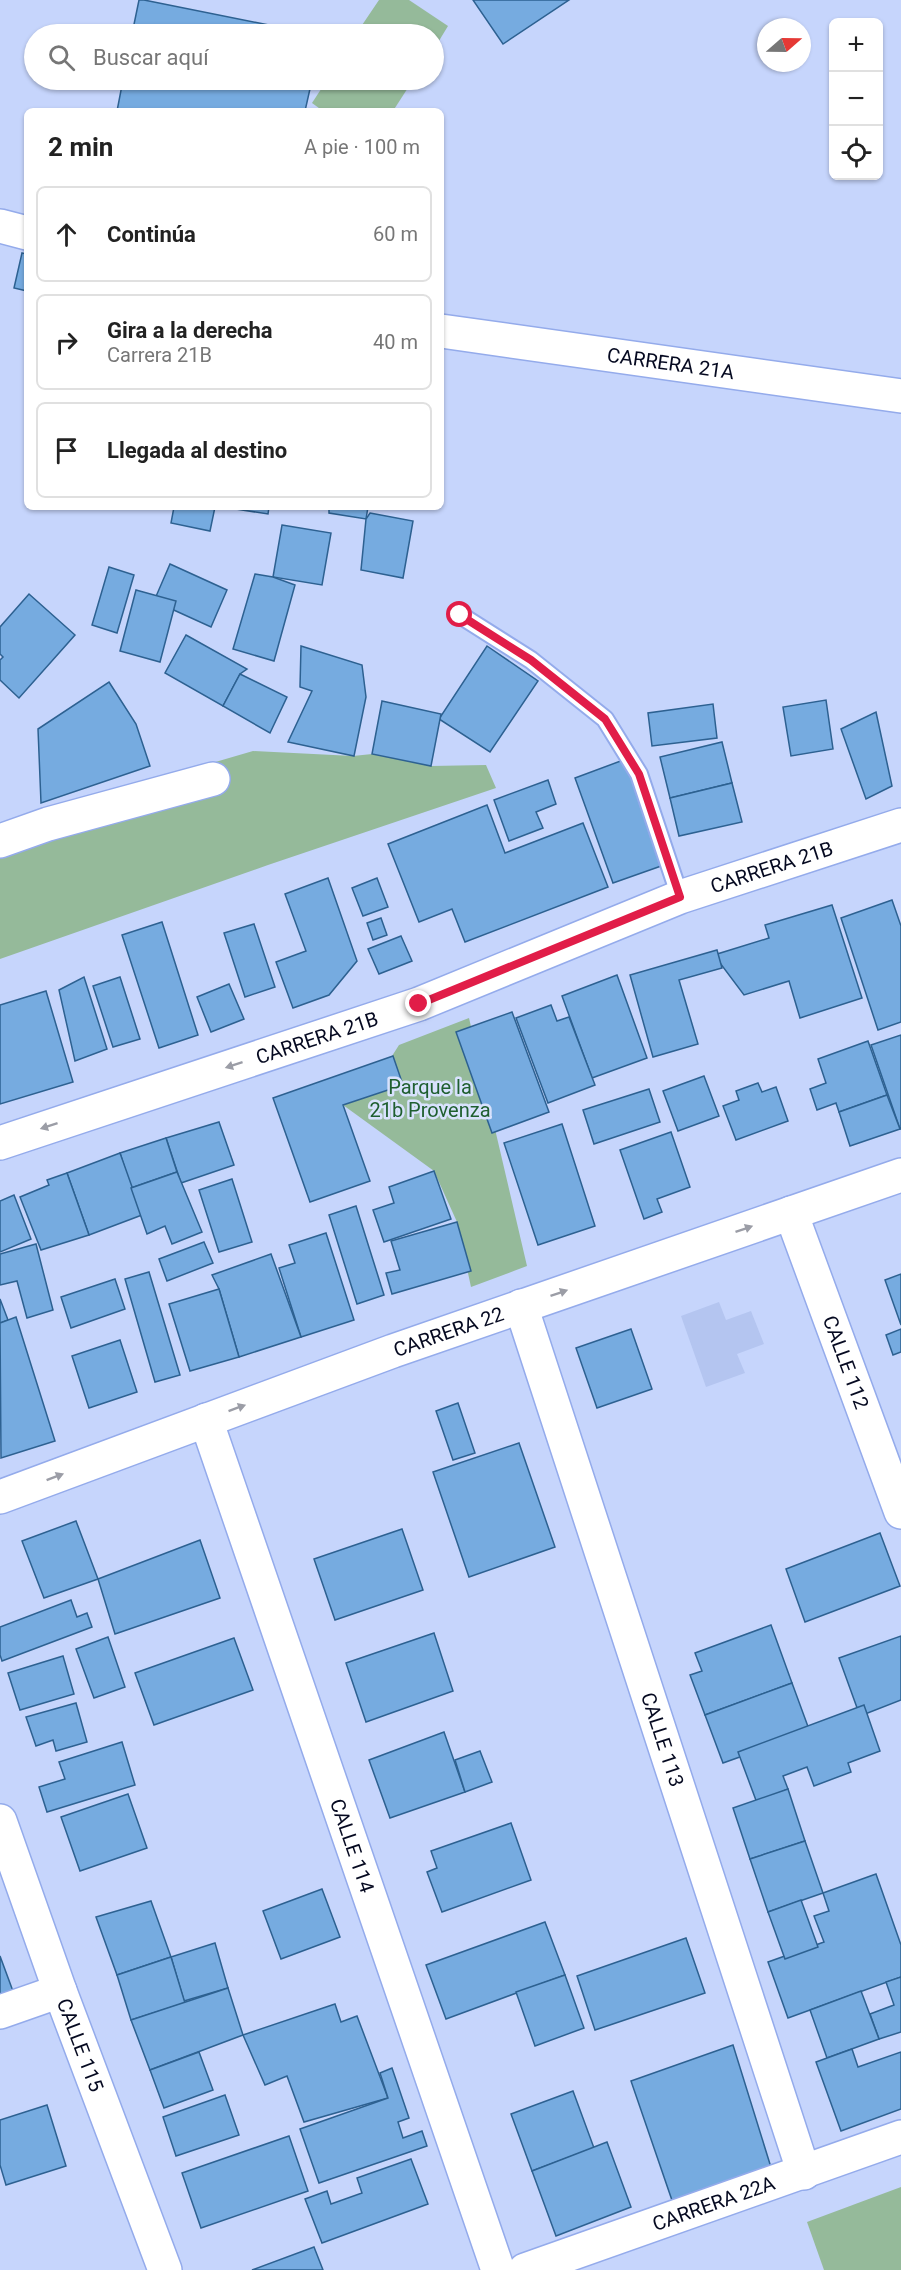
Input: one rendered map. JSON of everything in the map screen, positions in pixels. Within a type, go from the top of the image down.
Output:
[{"type":"street","points":[[0,226],[24,231]]},
{"type":"street","name":"CARRERA 21A","points":[[444,332],[901,396]]},
{"type":"street","points":[[0,841],[48,824],[213,779]]},
{"type":"street","name":"CARRERA 21B","points":[[0,1143],[419,1004],[680,897],[901,825]]},
{"type":"street","name":"CARRERA 22","points":[[0,1497],[393,1351],[901,1175]]},
{"type":"street","name":"CALLE 112","points":[[791,1213],[901,1512]]},
{"type":"street","name":"CALLE 113","points":[[521,1306],[804,2173]]},
{"type":"street","name":"CALLE 114","points":[[206,1420],[498,2270]]},
{"type":"street","name":"CALLE 115","points":[[0,1821],[60,1991],[165,2270]]},
{"type":"street","points":[[0,2012],[60,1991]]},
{"type":"street","name":"CARRERA 22A","points":[[525,2270],[901,2137]]},
{"type":"lane","points":[[460,615],[531,660],[605,719],[639,774],[680,897]]},
{"type":"shaded area","points":[[719,1302],[726,1320],[751,1311],[764,1344],[737,1354],[745,1373],[706,1387],[681,1316]]},
{"type":"green space","points":[[379,0],[409,0],[448,26],[444,33],[444,24],[363,24]]},
{"type":"green space","points":[[320,90],[407,90],[395,108],[319,108],[312,103]]},
{"type":"green space","points":[[253,751],[353,756],[372,754],[431,766],[486,765],[496,788],[0,959],[0,825]]},
{"type":"green space","name":"Parque la 21b Provenza","points":[[469,1018],[527,1266],[471,1287],[457,1222],[434,1171],[343,1105],[392,1056],[399,1045]]},
{"type":"green space","points":[[901,2187],[901,2270],[824,2270],[807,2222]]},
{"type":"building","points":[[139,0],[144,0],[264,24],[134,24]]},
{"type":"building","points":[[473,0],[569,0],[503,44]]},
{"type":"building","points":[[121,90],[310,90],[306,108],[118,108]]},
{"type":"building","points":[[22,253],[24,253],[24,290],[14,288]]},
{"type":"building","points":[[173,510],[214,510],[210,531],[171,523]]},
{"type":"building","points":[[242,510],[269,510],[268,514]]},
{"type":"building","points":[[329,510],[368,510],[366,519],[329,513]]},
{"type":"building","points":[[370,513],[413,521],[403,578],[361,570],[366,519]]},
{"type":"building","points":[[282,525],[331,533],[322,585],[273,577]]},
{"type":"building","points":[[170,564],[227,590],[211,627],[154,601]]},
{"type":"building","points":[[109,567],[134,575],[117,633],[92,625]]},
{"type":"building","points":[[255,574],[273,577],[295,585],[274,661],[233,649]]},
{"type":"building","points":[[136,590],[176,601],[160,662],[120,651]]},
{"type":"building","points":[[29,594],[75,635],[19,698],[0,680],[0,660],[3,657],[0,654],[0,627]]},
{"type":"building","points":[[186,635],[247,669],[240,674],[223,706],[165,673]]},
{"type":"building","points":[[301,646],[362,665],[366,697],[354,756],[288,742],[312,691],[300,687]]},
{"type":"building","points":[[487,646],[538,681],[490,752],[439,719]]},
{"type":"building","points":[[240,674],[287,697],[270,733],[223,706]]},
{"type":"building","points":[[109,682],[136,724],[150,766],[41,803],[38,729]]},
{"type":"building","points":[[826,700],[833,749],[791,756],[783,707]]},
{"type":"building","points":[[382,701],[441,714],[431,766],[372,754]]},
{"type":"building","points":[[713,704],[717,738],[652,746],[648,713]]},
{"type":"building","points":[[876,712],[892,786],[866,799],[841,729]]},
{"type":"building","points":[[722,742],[732,783],[670,798],[660,757]]},
{"type":"building","points":[[626,759],[664,865],[613,883],[575,778]]},
{"type":"building","points":[[548,780],[556,804],[536,812],[543,828],[509,841],[494,800]]},
{"type":"building","points":[[732,783],[742,822],[679,836],[670,798]]},
{"type":"building","points":[[487,805],[505,853],[583,823],[608,887],[465,942],[452,909],[419,922],[388,844]]},
{"type":"building","points":[[328,878],[357,961],[329,995],[293,1008],[276,962],[306,951],[285,894]]},
{"type":"building","points":[[377,878],[388,907],[363,916],[352,888]]},
{"type":"building","points":[[892,900],[901,926],[901,1022],[878,1030],[841,918]]},
{"type":"building","points":[[832,905],[862,998],[800,1018],[789,981],[744,995],[714,955],[769,938],[765,925]]},
{"type":"building","points":[[381,918],[387,935],[373,940],[367,923]]},
{"type":"building","points":[[162,922],[198,1035],[159,1048],[122,935]]},
{"type":"building","points":[[254,924],[275,987],[245,997],[224,933]]},
{"type":"building","points":[[401,936],[412,961],[379,974],[368,949]]},
{"type":"building","points":[[717,950],[722,968],[679,980],[698,1044],[653,1057],[630,975]]},
{"type":"building","points":[[617,975],[647,1058],[592,1078],[562,996]]},
{"type":"building","points":[[84,977],[107,1049],[75,1061],[59,990]]},
{"type":"building","points":[[120,977],[140,1039],[113,1047],[93,986]]},
{"type":"building","points":[[229,984],[244,1019],[211,1032],[197,997]]},
{"type":"building","points":[[46,991],[73,1082],[0,1104],[0,1005]]},
{"type":"building","points":[[551,1005],[557,1021],[569,1017],[595,1085],[548,1103],[516,1018]]},
{"type":"building","points":[[512,1012],[549,1112],[492,1133],[456,1032]]},
{"type":"building","points":[[901,1035],[901,1129],[900,1129],[871,1045]]},
{"type":"building","points":[[868,1041],[887,1095],[839,1112],[836,1103],[817,1110],[810,1089],[826,1083],[818,1059]]},
{"type":"building","points":[[393,1056],[403,1085],[343,1105],[370,1181],[310,1202],[273,1098]]},
{"type":"building","points":[[704,1076],[719,1116],[678,1131],[663,1091]]},
{"type":"building","points":[[758,1083],[762,1092],[776,1087],[788,1121],[736,1140],[723,1106],[739,1100],[736,1091]]},
{"type":"building","points":[[649,1089],[660,1122],[594,1144],[583,1110]]},
{"type":"building","points":[[887,1095],[900,1129],[850,1146],[839,1112]]},
{"type":"building","points":[[219,1122],[234,1165],[181,1183],[166,1138]]},
{"type":"building","points":[[562,1124],[595,1226],[538,1245],[504,1143]]},
{"type":"building","points":[[671,1132],[690,1187],[657,1199],[662,1212],[644,1219],[620,1150]]},
{"type":"building","points":[[166,1138],[177,1172],[131,1188],[120,1153]]},
{"type":"building","points":[[120,1153],[142,1215],[89,1235],[67,1173]]},
{"type":"building","points":[[434,1171],[451,1219],[384,1242],[373,1210],[394,1203],[389,1187]]},
{"type":"building","points":[[177,1172],[202,1232],[172,1244],[165,1226],[147,1234],[131,1188]]},
{"type":"building","points":[[67,1173],[89,1235],[41,1250],[20,1197],[49,1185],[47,1180]]},
{"type":"building","points":[[232,1179],[252,1242],[219,1252],[199,1190]]},
{"type":"building","points":[[14,1195],[31,1239],[0,1252],[0,1201]]},
{"type":"building","points":[[356,1206],[384,1295],[357,1304],[329,1215]]},
{"type":"building","points":[[457,1222],[471,1271],[392,1294],[386,1273],[400,1270],[391,1241]]},
{"type":"building","points":[[326,1233],[354,1320],[301,1337],[279,1268],[295,1263],[289,1245]]},
{"type":"building","points":[[204,1242],[213,1263],[167,1281],[159,1259]]},
{"type":"building","points":[[36,1244],[53,1310],[27,1318],[17,1281],[0,1285],[0,1254]]},
{"type":"building","points":[[271,1254],[301,1337],[239,1357],[219,1289],[212,1275]]},
{"type":"building","points":[[149,1272],[180,1375],[155,1382],[125,1279]]},
{"type":"building","points":[[901,1274],[901,1325],[885,1280]]},
{"type":"building","points":[[115,1279],[125,1309],[71,1328],[61,1297]]},
{"type":"building","points":[[219,1289],[239,1357],[190,1371],[169,1304]]},
{"type":"building","points":[[0,1299],[8,1320],[0,1323]]},
{"type":"building","points":[[16,1317],[55,1441],[1,1458],[0,1323]]},
{"type":"building","points":[[631,1329],[652,1389],[597,1408],[576,1348]]},
{"type":"building","points":[[901,1329],[901,1352],[893,1355],[886,1335]]},
{"type":"building","points":[[120,1340],[137,1392],[89,1408],[72,1356]]},
{"type":"building","points":[[458,1403],[475,1453],[453,1460],[436,1411]]},
{"type":"building","points":[[519,1443],[555,1547],[469,1577],[433,1472]]},
{"type":"building","points":[[76,1521],[98,1579],[44,1598],[22,1541]]},
{"type":"building","points":[[402,1529],[423,1590],[335,1620],[314,1559]]},
{"type":"building","points":[[880,1533],[900,1586],[805,1622],[786,1569]]},
{"type":"building","points":[[200,1540],[220,1598],[115,1634],[98,1579]]},
{"type":"building","points":[[71,1600],[77,1617],[87,1613],[92,1627],[2,1661],[0,1627]]},
{"type":"building","points":[[771,1625],[792,1683],[705,1715],[690,1675],[702,1671],[695,1653]]},
{"type":"building","points":[[434,1633],[453,1691],[366,1722],[346,1663]]},
{"type":"building","points":[[901,1636],[901,1700],[860,1716],[839,1658]]},
{"type":"building","points":[[108,1637],[125,1687],[94,1698],[76,1649]]},
{"type":"building","points":[[234,1638],[253,1690],[154,1725],[135,1673]]},
{"type":"building","points":[[63,1656],[74,1694],[20,1710],[8,1673]]},
{"type":"building","points":[[792,1683],[810,1732],[723,1763],[705,1715]]},
{"type":"building","points":[[76,1703],[87,1742],[56,1751],[53,1740],[36,1746],[26,1717]]},
{"type":"building","points":[[864,1705],[880,1751],[848,1763],[851,1772],[814,1786],[807,1767],[783,1776],[788,1789],[757,1803],[738,1752]]},
{"type":"building","points":[[444,1732],[465,1792],[390,1818],[369,1760]]},
{"type":"building","points":[[122,1742],[135,1785],[47,1812],[39,1787],[65,1779],[59,1762]]},
{"type":"building","points":[[480,1751],[492,1782],[465,1792],[455,1760]]},
{"type":"building","points":[[788,1789],[805,1841],[750,1859],[733,1808]]},
{"type":"building","points":[[128,1794],[147,1848],[80,1871],[61,1817]]},
{"type":"building","points":[[511,1823],[531,1880],[442,1912],[427,1872],[437,1868],[431,1851]]},
{"type":"building","points":[[805,1841],[823,1893],[768,1912],[750,1859]]},
{"type":"building","points":[[876,1874],[901,1945],[901,1977],[788,2018],[768,1962],[824,1942],[814,1916],[829,1911],[823,1893]]},
{"type":"building","points":[[322,1889],[340,1937],[281,1959],[263,1911]]},
{"type":"building","points":[[801,1900],[818,1947],[785,1959],[768,1912]]},
{"type":"building","points":[[151,1901],[171,1957],[117,1975],[96,1917]]},
{"type":"building","points":[[545,1922],[565,1975],[446,2019],[426,1965]]},
{"type":"building","points":[[686,1938],[705,1993],[595,2030],[577,1976]]},
{"type":"building","points":[[215,1943],[228,1988],[184,2001],[171,1957]]},
{"type":"building","points":[[0,1956],[17,2002],[0,2008]]},
{"type":"building","points":[[171,1957],[185,2003],[131,2020],[117,1975]]},
{"type":"building","points":[[565,1975],[584,2028],[535,2046],[516,1992]]},
{"type":"building","points":[[901,1977],[901,2032],[879,2039],[870,2014],[894,2005],[886,1982]]},
{"type":"building","points":[[228,1988],[243,2035],[150,2070],[131,2020]]},
{"type":"building","points":[[861,1991],[879,2039],[827,2058],[810,2010]]},
{"type":"building","points":[[335,2004],[341,2022],[357,2016],[388,2098],[304,2122],[287,2076],[265,2085],[243,2035]]},
{"type":"building","points":[[733,2045],[774,2177],[675,2209],[631,2081]]},
{"type":"building","points":[[852,2049],[858,2067],[901,2052],[901,2109],[841,2131],[816,2062]]},
{"type":"building","points":[[199,2052],[213,2090],[164,2108],[150,2070]]},
{"type":"building","points":[[392,2068],[409,2118],[398,2122],[403,2138],[422,2131],[427,2146],[319,2183],[300,2129],[388,2098],[380,2073]]},
{"type":"building","points":[[573,2091],[594,2148],[532,2171],[511,2114]]},
{"type":"building","points":[[225,2095],[239,2135],[176,2156],[163,2117]]},
{"type":"building","points":[[47,2105],[66,2166],[6,2185],[0,2165],[0,2120]]},
{"type":"building","points":[[289,2136],[308,2191],[201,2228],[182,2173]]},
{"type":"building","points":[[607,2142],[631,2207],[556,2236],[532,2171]]},
{"type":"building","points":[[411,2159],[428,2204],[322,2243],[305,2199],[327,2191],[331,2204],[362,2193],[357,2178]]},
{"type":"building","points":[[314,2247],[323,2270],[252,2270]]},
{"type":"route","points":[[419,1004],[680,897],[639,774],[605,719],[531,660],[460,615]]}]
